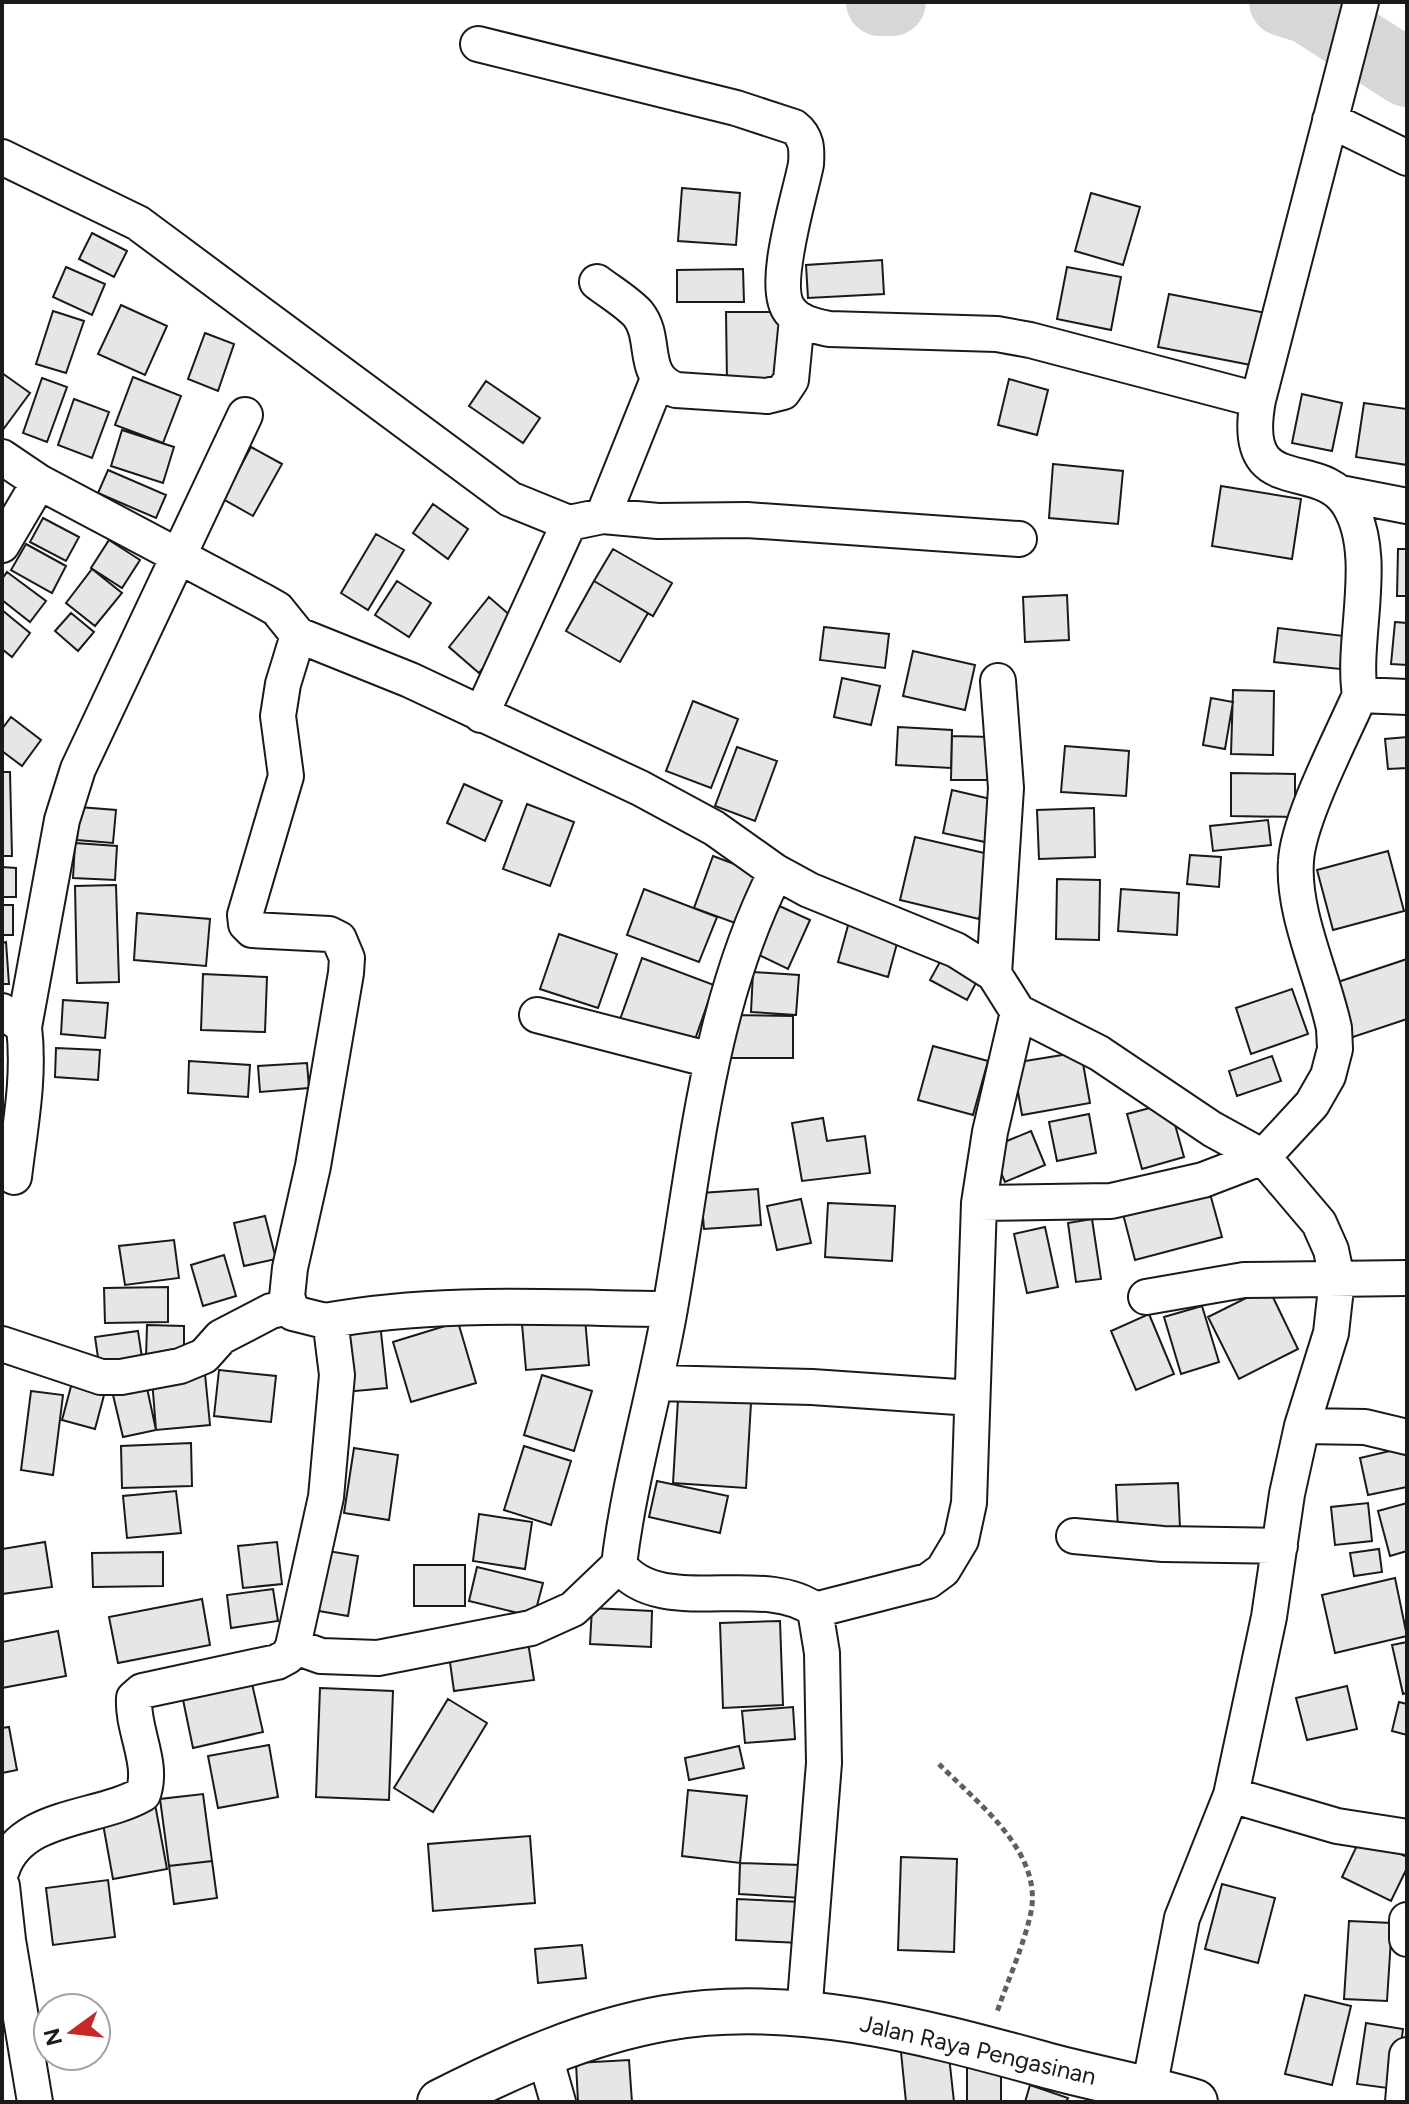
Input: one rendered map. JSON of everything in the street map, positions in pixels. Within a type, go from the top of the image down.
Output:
[{"type":"main road","name":"Jalan Raya Pengasinan","points":[[440,2102],[544,2053],[667,2018],[732,2013],[804,2014],[985,2047],[1195,2102]]},
{"type":"street","points":[[979,1203],[1111,1201],[1203,1180],[1263,1157],[1312,1104],[1328,1076],[1335,1049],[1330,1005],[1300,904],[1296,860],[1301,833],[1360,695],[1357,677],[1362,627],[1360,537],[1349,503],[1340,493],[1327,485],[1287,474],[1263,458],[1254,429],[1258,400],[1360,3]]},
{"type":"street","points":[[478,44],[736,108],[794,127],[802,133],[807,147],[806,164],[782,287],[782,297],[797,319],[829,329],[997,334],[1258,400]]},
{"type":"street","points":[[1330,120],[1407,158]]},
{"type":"street","points":[[2,157],[138,223],[510,499],[569,523],[603,516],[658,521],[747,520],[1019,539]]},
{"type":"street","points":[[597,282],[637,314],[647,332],[647,348],[658,379],[676,390],[767,396],[783,392],[791,380],[797,319]]},
{"type":"street","points":[[603,516],[658,379]]},
{"type":"street","points":[[14,1177],[27,1073],[13,1019],[62,820],[78,769],[177,553],[245,415]]},
{"type":"street","points":[[2,457],[39,482],[277,609],[298,635],[370,662],[677,806],[776,872],[809,890],[956,950],[994,974],[1018,1012],[1099,1053],[1212,1129],[1263,1157],[1319,1223],[1331,1250],[1337,1279],[1331,1333],[1302,1426],[1287,1494],[1258,1673],[1231,1795],[1182,1918],[1149,2089]]},
{"type":"street","points":[[2,545],[39,482]]},
{"type":"street","points":[[1340,493],[1407,506]]},
{"type":"street","points":[[481,715],[569,523]]},
{"type":"street","points":[[298,635],[283,684],[278,716],[286,776],[245,915],[246,924],[252,930],[329,934],[339,939],[347,958],[337,1039],[290,1268],[289,1307],[297,1315],[325,1321],[378,1311],[451,1305],[670,1309]]},
{"type":"street","points":[[994,974],[1006,788],[998,681]]},
{"type":"street","points":[[1360,695],[1407,697]]},
{"type":"street","points":[[293,1646],[321,1656],[378,1658],[531,1628],[573,1609],[619,1565],[628,1506],[670,1309],[683,1213],[711,1060],[738,958],[776,872]]},
{"type":"street","points":[[619,1565],[629,1578],[664,1589],[792,1596],[815,1610],[910,1588],[943,1570],[961,1540],[969,1503],[979,1203],[990,1132],[1018,1012]]},
{"type":"street","points":[[537,1015],[711,1060]]},
{"type":"street","points":[[1146,1297],[1233,1281],[1407,1278]]},
{"type":"street","points":[[2,1344],[101,1377],[121,1377],[180,1366],[204,1356],[221,1337],[271,1311],[289,1307]]},
{"type":"street","points":[[2,1870],[8,1852],[22,1838],[47,1826],[128,1803],[143,1794],[147,1781],[133,1711],[134,1698],[142,1691],[277,1662],[288,1656],[293,1646],[326,1497],[337,1375],[335,1335],[325,1321]]},
{"type":"street","points":[[656,1383],[812,1387],[972,1398]]},
{"type":"street","points":[[1302,1426],[1365,1427],[1407,1437]]},
{"type":"street","points":[[1074,1536],[1163,1544],[1280,1546]]},
{"type":"street","points":[[804,2014],[824,1763],[822,1653],[815,1610]]},
{"type":"street","points":[[1231,1795],[1337,1826],[1407,1837]]},
{"type":"street","points":[[2,1886],[35,2102]]},
{"type":"street","points":[[1407,1920],[1407,1939]]},
{"type":"street","points":[[544,2053],[558,2102]]},
{"type":"street","points":[[1403,2102],[1407,2055]]},
{"type":"path","points":[[939,1764],[996,1821],[1011,1841],[1032,1893],[1031,1912],[985,2047]]},
{"type":"building","points":[[682,188],[740,193],[736,245],[678,241]]},
{"type":"building","points":[[1091,193],[1140,207],[1123,265],[1075,251]]},
{"type":"building","points":[[92,233],[127,251],[114,277],[79,259]]},
{"type":"building","points":[[882,260],[884,294],[808,298],[806,265]]},
{"type":"building","points":[[66,267],[105,284],[92,315],[53,297]]},
{"type":"building","points":[[1067,267],[1121,277],[1111,330],[1057,319]]},
{"type":"building","points":[[743,269],[744,302],[677,302],[677,270]]},
{"type":"building","points":[[1169,294],[1266,313],[1256,366],[1158,347]]},
{"type":"building","points":[[121,305],[167,326],[145,375],[98,354]]},
{"type":"building","points":[[53,311],[84,321],[66,373],[36,364]]},
{"type":"building","points":[[726,312],[785,312],[785,381],[727,382]]},
{"type":"building","points":[[205,333],[234,344],[218,391],[188,379]]},
{"type":"building","points":[[2,373],[30,393],[2,431]]},
{"type":"building","points":[[133,377],[181,396],[163,443],[115,425]]},
{"type":"building","points":[[42,378],[67,387],[47,442],[23,433]]},
{"type":"building","points":[[1009,379],[1048,390],[1037,435],[998,425]]},
{"type":"building","points":[[486,381],[540,418],[523,443],[469,406]]},
{"type":"building","points":[[1302,394],[1342,403],[1332,451],[1292,443]]},
{"type":"building","points":[[74,399],[109,412],[92,458],[58,445]]},
{"type":"building","points":[[1364,403],[1407,409],[1407,465],[1356,457]]},
{"type":"building","points":[[122,430],[174,447],[163,483],[111,466]]},
{"type":"building","points":[[251,447],[282,464],[253,516],[223,499]]},
{"type":"building","points":[[1053,464],[1123,471],[1118,524],[1049,518]]},
{"type":"building","points":[[108,470],[166,495],[156,518],[98,493]]},
{"type":"building","points":[[1221,486],[1301,499],[1292,559],[1212,546]]},
{"type":"building","points":[[433,504],[468,529],[448,559],[413,533]]},
{"type":"building","points":[[43,518],[79,537],[66,561],[30,542]]},
{"type":"building","points":[[376,534],[404,550],[368,610],[341,593]]},
{"type":"building","points":[[109,540],[140,560],[122,588],[91,568]]},
{"type":"building","points":[[26,544],[66,566],[52,593],[11,570]]},
{"type":"building","points":[[613,549],[672,583],[653,616],[594,581]]},
{"type":"building","points":[[1398,549],[1407,549],[1407,596],[1397,596]]},
{"type":"building","points":[[92,569],[122,593],[95,626],[66,603]]},
{"type":"building","points":[[7,572],[46,601],[30,622],[2,600],[2,579]]},
{"type":"building","points":[[397,581],[431,603],[409,637],[375,615]]},
{"type":"building","points":[[594,581],[648,613],[620,662],[566,631]]},
{"type":"building","points":[[1067,595],[1069,640],[1025,642],[1023,597]]},
{"type":"building","points":[[489,597],[520,624],[479,673],[449,647]]},
{"type":"building","points":[[2,610],[30,633],[12,657],[2,649]]},
{"type":"building","points":[[71,613],[94,632],[78,651],[55,631]]},
{"type":"building","points":[[1395,622],[1407,623],[1407,665],[1391,664]]},
{"type":"building","points":[[824,627],[889,634],[885,668],[820,660]]},
{"type":"building","points":[[1278,628],[1344,636],[1340,669],[1274,662]]},
{"type":"building","points":[[913,651],[975,665],[965,710],[903,696]]},
{"type":"building","points":[[842,678],[880,686],[871,725],[834,717]]},
{"type":"building","points":[[1233,690],[1274,691],[1273,755],[1231,754]]},
{"type":"building","points":[[1211,698],[1233,702],[1225,749],[1203,745]]},
{"type":"building","points":[[693,701],[738,719],[711,788],[666,771]]},
{"type":"building","points":[[11,717],[41,740],[22,766],[2,751],[2,729]]},
{"type":"building","points":[[898,727],[952,730],[951,768],[896,765]]},
{"type":"building","points":[[952,736],[991,737],[991,780],[951,780]]},
{"type":"building","points":[[1407,737],[1407,768],[1388,769],[1385,739]]},
{"type":"building","points":[[1065,746],[1129,751],[1126,796],[1061,792]]},
{"type":"building","points":[[737,747],[777,761],[755,821],[715,806]]},
{"type":"building","points":[[2,772],[10,772],[12,856],[2,856]]},
{"type":"building","points":[[1231,773],[1295,774],[1295,817],[1231,816]]},
{"type":"building","points":[[464,784],[502,801],[485,841],[447,823]]},
{"type":"building","points":[[952,790],[995,800],[985,842],[943,833]]},
{"type":"building","points":[[527,804],[574,822],[550,886],[503,869]]},
{"type":"building","points":[[79,807],[116,810],[113,843],[77,840]]},
{"type":"building","points":[[1094,808],[1095,857],[1039,859],[1037,810]]},
{"type":"building","points":[[1268,820],[1271,845],[1213,851],[1210,826]]},
{"type":"building","points":[[915,837],[993,855],[979,919],[900,900]]},
{"type":"building","points":[[75,843],[117,846],[115,880],[73,878]]},
{"type":"building","points":[[1388,851],[1404,911],[1333,930],[1317,870]]},
{"type":"building","points":[[1190,855],[1221,857],[1219,887],[1187,884]]},
{"type":"building","points":[[713,856],[766,876],[746,927],[694,908]]},
{"type":"building","points":[[2,867],[16,868],[16,897],[2,897]]},
{"type":"building","points":[[1057,879],[1100,880],[1099,940],[1056,939]]},
{"type":"building","points":[[116,885],[119,982],[77,983],[75,886]]},
{"type":"building","points":[[644,889],[717,917],[699,962],[627,935]]},
{"type":"building","points":[[1121,889],[1179,893],[1177,935],[1118,931]]},
{"type":"building","points":[[775,904],[810,920],[788,969],[753,952]]},
{"type":"building","points":[[2,905],[13,905],[13,935],[2,935]]},
{"type":"building","points":[[137,913],[210,919],[206,966],[134,960]]},
{"type":"building","points":[[849,922],[899,936],[888,977],[838,962]]},
{"type":"building","points":[[559,934],[617,954],[598,1008],[540,989]]},
{"type":"building","points":[[6,942],[9,984],[2,984],[2,943]]},
{"type":"building","points":[[947,949],[984,968],[967,1000],[930,980]]},
{"type":"building","points":[[642,958],[714,985],[691,1051],[618,1025]]},
{"type":"building","points":[[1407,959],[1407,1019],[1347,1039],[1329,985]]},
{"type":"building","points":[[753,972],[799,975],[796,1015],[751,1012]]},
{"type":"building","points":[[203,974],[267,977],[265,1032],[201,1030]]},
{"type":"building","points":[[1292,989],[1308,1034],[1251,1054],[1236,1008]]},
{"type":"building","points":[[63,1000],[108,1003],[105,1038],[61,1034]]},
{"type":"building","points":[[731,1015],[793,1016],[793,1058],[731,1058]]},
{"type":"building","points":[[933,1046],[988,1061],[973,1115],[918,1100]]},
{"type":"building","points":[[56,1048],[100,1050],[98,1080],[55,1077]]},
{"type":"building","points":[[1081,1052],[1090,1103],[1022,1115],[1013,1063]]},
{"type":"building","points":[[1272,1056],[1281,1081],[1237,1096],[1229,1071]]},
{"type":"building","points":[[189,1061],[250,1065],[248,1097],[188,1093]]},
{"type":"building","points":[[307,1063],[309,1088],[260,1092],[258,1066]]},
{"type":"building","points":[[1169,1103],[1184,1157],[1142,1169],[1127,1114]]},
{"type":"building","points":[[1089,1114],[1096,1153],[1057,1161],[1049,1122]]},
{"type":"building","points":[[823,1118],[827,1141],[865,1136],[870,1173],[802,1181],[792,1123]]},
{"type":"building","points":[[1031,1131],[1045,1165],[1005,1182],[990,1148]]},
{"type":"building","points":[[758,1189],[761,1225],[704,1229],[701,1193]]},
{"type":"building","points":[[1209,1190],[1222,1237],[1135,1260],[1123,1214]]},
{"type":"building","points":[[801,1199],[811,1243],[777,1250],[767,1206]]},
{"type":"building","points":[[828,1203],[895,1206],[892,1261],[825,1257]]},
{"type":"building","points":[[265,1216],[276,1259],[244,1266],[234,1223]]},
{"type":"building","points":[[1092,1219],[1101,1279],[1076,1282],[1068,1223]]},
{"type":"building","points":[[1045,1227],[1058,1287],[1027,1293],[1014,1234]]},
{"type":"building","points":[[174,1240],[179,1278],[125,1285],[119,1246]]},
{"type":"building","points":[[224,1255],[236,1296],[203,1306],[191,1265]]},
{"type":"building","points":[[168,1287],[168,1322],[105,1323],[104,1288]]},
{"type":"building","points":[[1268,1287],[1298,1349],[1239,1379],[1208,1317]]},
{"type":"building","points":[[1202,1306],[1219,1362],[1181,1374],[1164,1317]]},
{"type":"building","points":[[1149,1314],[1174,1374],[1136,1390],[1111,1331]]},
{"type":"building","points":[[585,1318],[589,1365],[526,1370],[522,1324]]},
{"type":"building","points":[[458,1322],[476,1383],[411,1402],[393,1342]]},
{"type":"building","points":[[380,1323],[387,1388],[345,1392],[338,1327]]},
{"type":"building","points":[[147,1325],[184,1326],[184,1360],[146,1358]]},
{"type":"building","points":[[138,1331],[143,1364],[100,1371],[95,1337]]},
{"type":"building","points":[[219,1370],[276,1376],[271,1422],[214,1416]]},
{"type":"building","points":[[205,1374],[210,1425],[156,1430],[152,1379]]},
{"type":"building","points":[[74,1375],[107,1384],[95,1429],[62,1420]]},
{"type":"building","points":[[542,1375],[592,1391],[574,1451],[524,1435]]},
{"type":"building","points":[[147,1388],[156,1430],[123,1437],[113,1395]]},
{"type":"building","points":[[31,1391],[63,1395],[53,1475],[21,1470]]},
{"type":"building","points":[[678,1399],[751,1403],[746,1488],[673,1483]]},
{"type":"building","points":[[191,1443],[192,1486],[122,1488],[121,1446]]},
{"type":"building","points":[[524,1446],[571,1461],[551,1525],[504,1510]]},
{"type":"building","points":[[1407,1447],[1407,1487],[1368,1495],[1360,1458]]},
{"type":"building","points":[[354,1448],[398,1455],[389,1520],[344,1513]]},
{"type":"building","points":[[657,1481],[728,1496],[720,1533],[649,1517]]},
{"type":"building","points":[[1178,1483],[1180,1528],[1118,1530],[1116,1485]]},
{"type":"building","points":[[176,1491],[181,1533],[127,1538],[123,1496]]},
{"type":"building","points":[[1368,1503],[1372,1541],[1335,1545],[1331,1507]]},
{"type":"building","points":[[1407,1503],[1407,1551],[1390,1556],[1378,1511]]},
{"type":"building","points":[[479,1514],[532,1522],[525,1569],[473,1561]]},
{"type":"building","points":[[45,1542],[52,1587],[2,1594],[2,1549]]},
{"type":"building","points":[[277,1542],[282,1584],[243,1588],[238,1546]]},
{"type":"building","points":[[1379,1549],[1382,1572],[1354,1576],[1350,1553]]},
{"type":"building","points":[[322,1550],[358,1556],[348,1616],[313,1610]]},
{"type":"building","points":[[163,1552],[163,1586],[93,1587],[92,1553]]},
{"type":"building","points":[[414,1565],[465,1565],[465,1606],[414,1606]]},
{"type":"building","points":[[477,1567],[543,1583],[534,1617],[469,1601]]},
{"type":"building","points":[[1395,1578],[1407,1636],[1335,1653],[1322,1595]]},
{"type":"building","points":[[273,1589],[278,1621],[231,1628],[227,1595]]},
{"type":"building","points":[[202,1599],[210,1645],[118,1663],[109,1617]]},
{"type":"building","points":[[592,1608],[652,1611],[651,1647],[590,1644]]},
{"type":"building","points":[[780,1621],[783,1705],[723,1708],[720,1623]]},
{"type":"building","points":[[58,1631],[66,1676],[2,1688],[2,1642]]},
{"type":"building","points":[[527,1636],[534,1680],[454,1691],[448,1648]]},
{"type":"building","points":[[1407,1642],[1407,1693],[1403,1694],[1392,1645]]},
{"type":"building","points":[[250,1675],[263,1732],[193,1748],[181,1690]]},
{"type":"building","points":[[1347,1686],[1357,1729],[1307,1740],[1296,1698]]},
{"type":"building","points":[[320,1688],[393,1691],[389,1800],[316,1797]]},
{"type":"building","points":[[448,1699],[487,1723],[433,1812],[394,1788]]},
{"type":"building","points":[[1399,1702],[1407,1704],[1407,1735],[1392,1731]]},
{"type":"building","points":[[793,1707],[795,1739],[745,1743],[742,1711]]},
{"type":"building","points":[[9,1727],[17,1770],[2,1773],[2,1728]]},
{"type":"building","points":[[269,1745],[278,1797],[218,1808],[208,1756]]},
{"type":"building","points":[[739,1746],[744,1768],[689,1780],[685,1758]]},
{"type":"building","points":[[688,1790],[747,1796],[740,1863],[682,1856]]},
{"type":"building","points":[[203,1794],[212,1861],[169,1866],[160,1799]]},
{"type":"building","points":[[155,1804],[167,1869],[113,1879],[101,1813]]},
{"type":"building","points":[[1362,1835],[1407,1857],[1407,1868],[1391,1901],[1342,1877]]},
{"type":"building","points":[[530,1836],[535,1903],[433,1911],[428,1844]]},
{"type":"building","points":[[901,1857],[957,1859],[954,1952],[898,1950]]},
{"type":"building","points":[[212,1861],[217,1898],[174,1904],[169,1866]]},
{"type":"building","points":[[740,1863],[802,1865],[801,1898],[739,1894]]},
{"type":"building","points":[[108,1880],[115,1937],[53,1945],[46,1888]]},
{"type":"building","points":[[1222,1884],[1275,1898],[1258,1963],[1205,1949]]},
{"type":"building","points":[[737,1899],[803,1902],[801,1943],[736,1940]]},
{"type":"building","points":[[1349,1921],[1392,1923],[1387,2001],[1344,1999]]},
{"type":"building","points":[[582,1945],[586,1978],[538,1983],[535,1949]]},
{"type":"building","points":[[1305,1995],[1351,2006],[1332,2085],[1285,2074]]},
{"type":"building","points":[[1366,2023],[1403,2029],[1395,2089],[1357,2084]]},
{"type":"building","points":[[948,2047],[954,2102],[906,2102],[901,2052]]},
{"type":"building","points":[[629,2060],[632,2102],[578,2102],[576,2063]]},
{"type":"building","points":[[967,2066],[1001,2066],[1001,2102],[967,2102]]},
{"type":"building","points":[[1030,2085],[1068,2098],[1066,2102],[1025,2102]]},
{"type":"waterway","points":[[880,2],[892,2]]},
{"type":"waterway","points":[[1283,2],[1308,10],[1407,73]]}]
